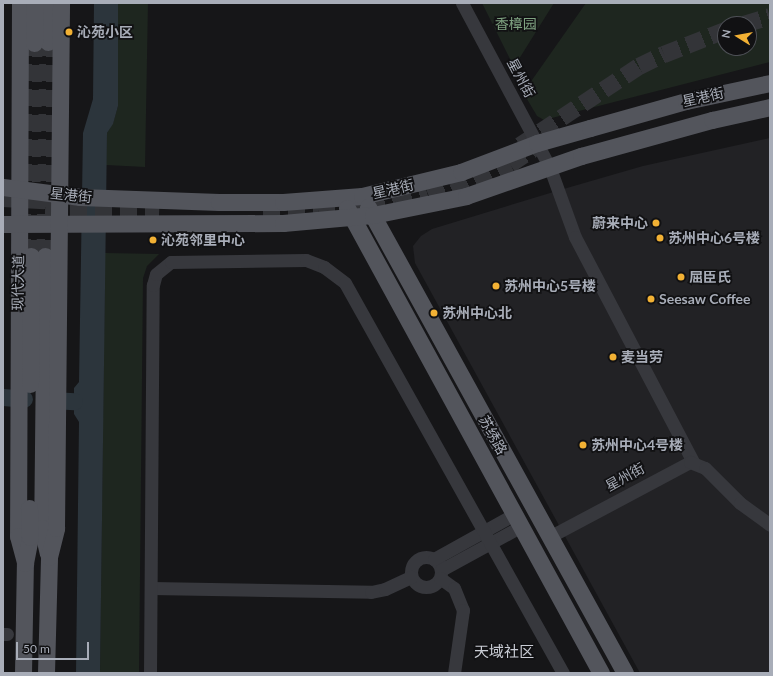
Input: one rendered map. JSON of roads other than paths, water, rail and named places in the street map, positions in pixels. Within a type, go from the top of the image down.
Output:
[{"type":"main road","name":"现代大道","points":[[20,3],[11,187],[11,224],[19,382],[18,536],[25,563]]},
{"type":"main road","points":[[35,3],[41,43],[48,3]]},
{"type":"main road","name":"现代大道","points":[[46,673],[49,557],[56,528],[61,195],[61,3]]},
{"type":"main road","name":"星港街","points":[[11,187],[80,197],[255,203],[343,199],[362,196],[461,172],[537,144],[686,101],[770,83]]},
{"type":"main road","name":"星港街","points":[[11,224],[60,226],[80,224],[283,223],[374,215],[466,196],[581,156],[696,124],[770,108]]},
{"type":"main road","name":"苏绣路","points":[[362,196],[374,215],[549,537],[625,673]]},
{"type":"main road","name":"苏绣路","points":[[343,199],[351,218],[516,521],[601,673]]},
{"type":"main road","name":"现代大道","points":[[23,673],[25,563],[30,537],[38,256],[42,528],[49,557]]},
{"type":"street","name":"星州街","points":[[462,3],[550,168],[575,237],[693,462],[680,465],[549,537]]},
{"type":"street","points":[[150,673],[153,285],[156,274],[171,262],[306,260],[336,274],[345,283],[482,532],[563,673]]},
{"type":"street","points":[[693,462],[705,468],[740,503],[770,525]]},
{"type":"street","points":[[434,559],[482,532],[516,521]]},
{"type":"street","points":[[454,673],[463,610],[454,588],[441,574],[434,559],[425,556],[416,560],[411,567],[412,577],[417,584],[426,587],[434,585],[441,574],[489,544],[516,521]]},
{"type":"street","points":[[151,588],[372,592],[385,589],[412,577]]},
{"type":"waterway","points":[[3,397],[24,399]]},
{"type":"waterway","points":[[52,400],[74,401]]},
{"type":"tunnel","points":[[757,20],[770,16]]},
{"type":"tunnel","points":[[520,145],[639,66],[664,54],[717,33]]},
{"type":"tunnel","points":[[45,256],[48,42]]},
{"type":"tunnel","points":[[31,256],[34,43]]},
{"type":"tunnel","points":[[453,192],[510,164],[534,148]]},
{"type":"tunnel","points":[[263,210],[318,209],[395,200],[427,191],[464,176]]},
{"type":"tunnel","points":[[3,198],[59,201]]},
{"type":"tunnel","points":[[45,212],[159,216]]},
{"type":"place","name":"沁苑小区","points":[[69,32]]},
{"type":"place","name":"蔚来中心","points":[[656,223]]},
{"type":"place","name":"苏州中心6号楼","points":[[660,238]]},
{"type":"place","name":"沁苑邻里中心","points":[[153,240]]},
{"type":"place","name":"屈臣氏","points":[[681,277]]},
{"type":"place","name":"苏州中心5号楼","points":[[496,286]]},
{"type":"place","name":"Seesaw Coffee","points":[[651,299]]},
{"type":"place","name":"苏州中心北","points":[[434,313]]},
{"type":"place","name":"麦当劳","points":[[613,357]]},
{"type":"place","name":"苏州中心4号楼","points":[[583,445]]},
{"type":"district","name":"天域社区","points":[[504,652]]},
{"type":"park label","name":"香樟园","points":[[516,24]]}]
